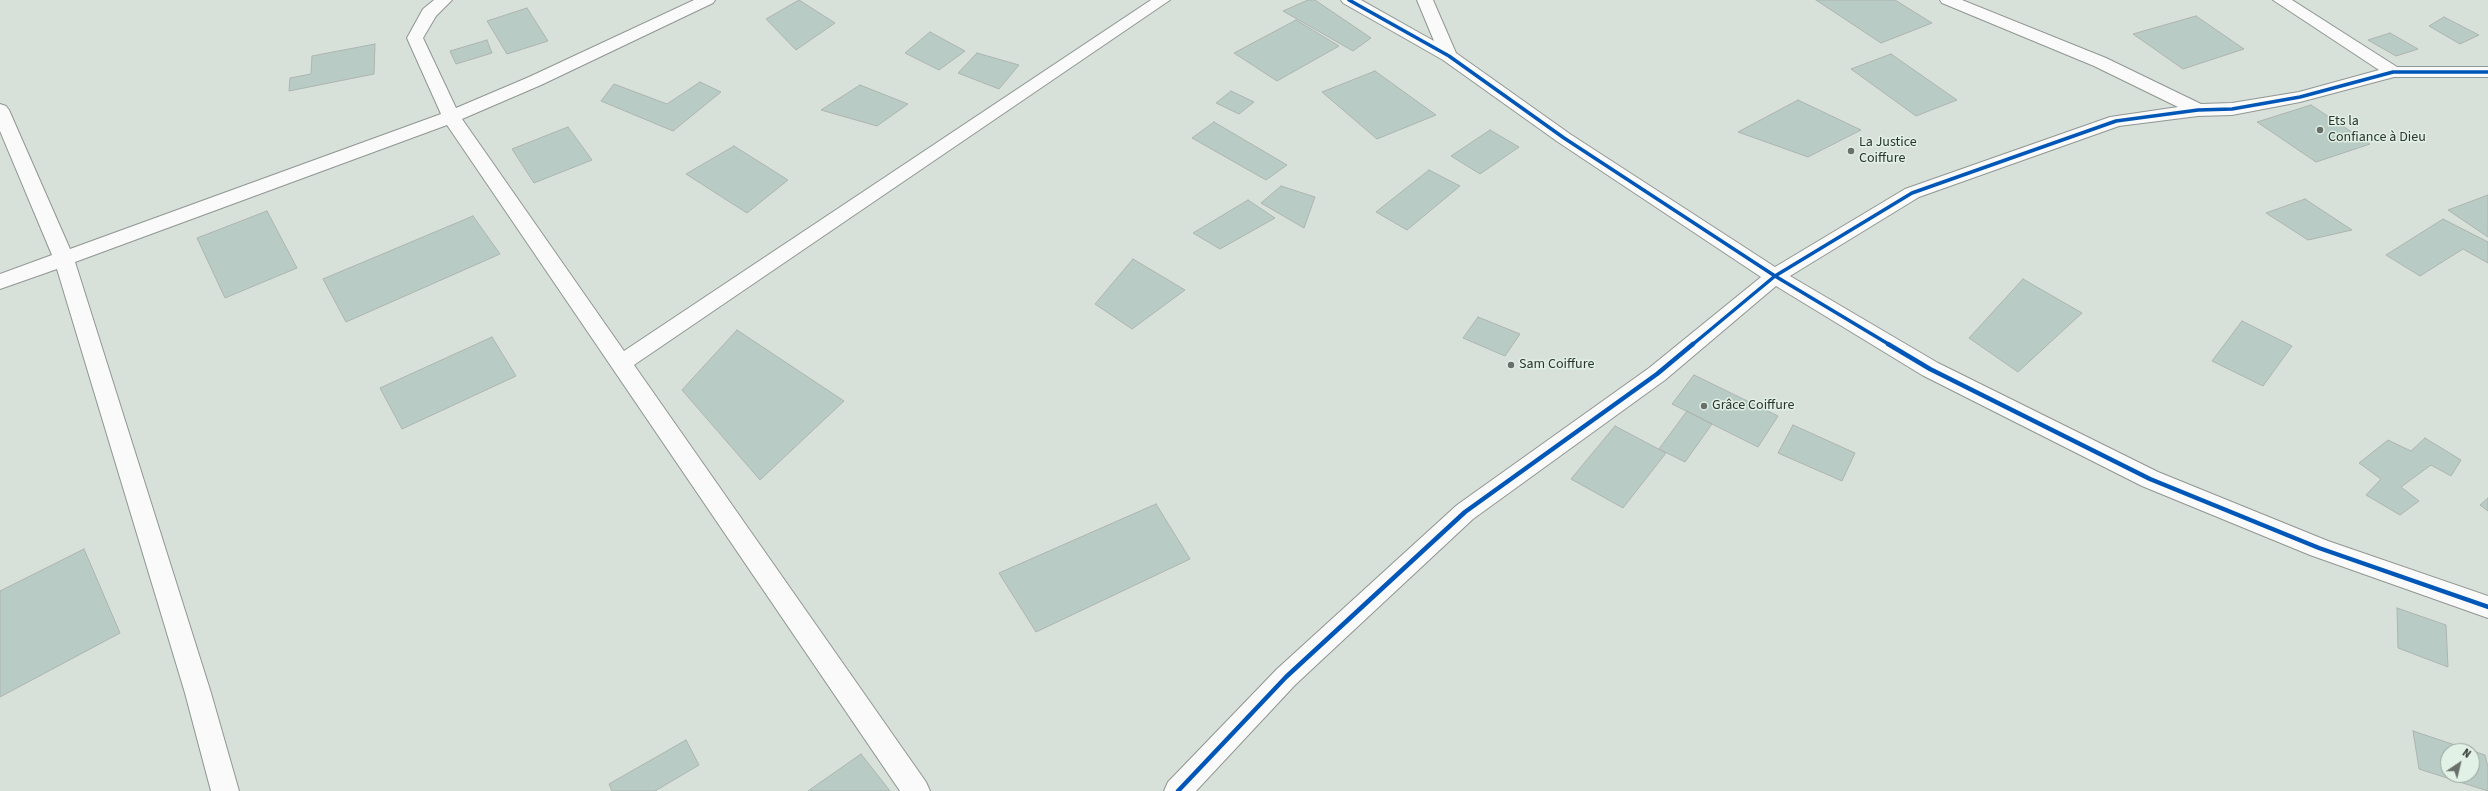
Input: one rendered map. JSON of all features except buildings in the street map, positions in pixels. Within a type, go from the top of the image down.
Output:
[{"type":"street","points":[[444,0],[429,13],[415,38],[451,117],[916,791]]},
{"type":"street","points":[[0,282],[451,117],[535,81],[707,0]]},
{"type":"street","points":[[621,363],[1162,0]]},
{"type":"street","points":[[1349,0],[1449,56],[1564,138],[1775,276],[1930,369],[2150,479],[2319,548],[2488,607]]},
{"type":"street","points":[[1425,0],[1449,56]]},
{"type":"street","points":[[1948,0],[2093,59],[2198,110]]},
{"type":"street","points":[[2281,0],[2392,72]]},
{"type":"street","points":[[1178,791],[1286,677],[1466,512],[1657,374],[1775,276],[1912,194],[2116,121],[2198,110],[2232,109],[2300,97],[2392,72],[2488,72]]},
{"type":"street","points":[[0,110],[64,259],[196,685],[225,791]]},
{"type":"cycle path","points":[[1349,0],[1449,56],[1564,138],[1775,276],[1930,369],[2150,479],[2319,548],[2488,607]]},
{"type":"cycle path","points":[[1178,791],[1286,677],[1465,512],[1657,374],[1775,276],[1912,193],[2116,121],[2198,110],[2232,109],[2300,97],[2393,72],[2488,72]]},
{"type":"place","name":"Ets la Confiance à Dieu","points":[[2320,130]]},
{"type":"place","name":"La Justice Coiffure","points":[[1851,151]]},
{"type":"place","name":"Sam Coiffure","points":[[1511,365]]},
{"type":"place","name":"Grâce Coiffure","points":[[1704,406]]}]
